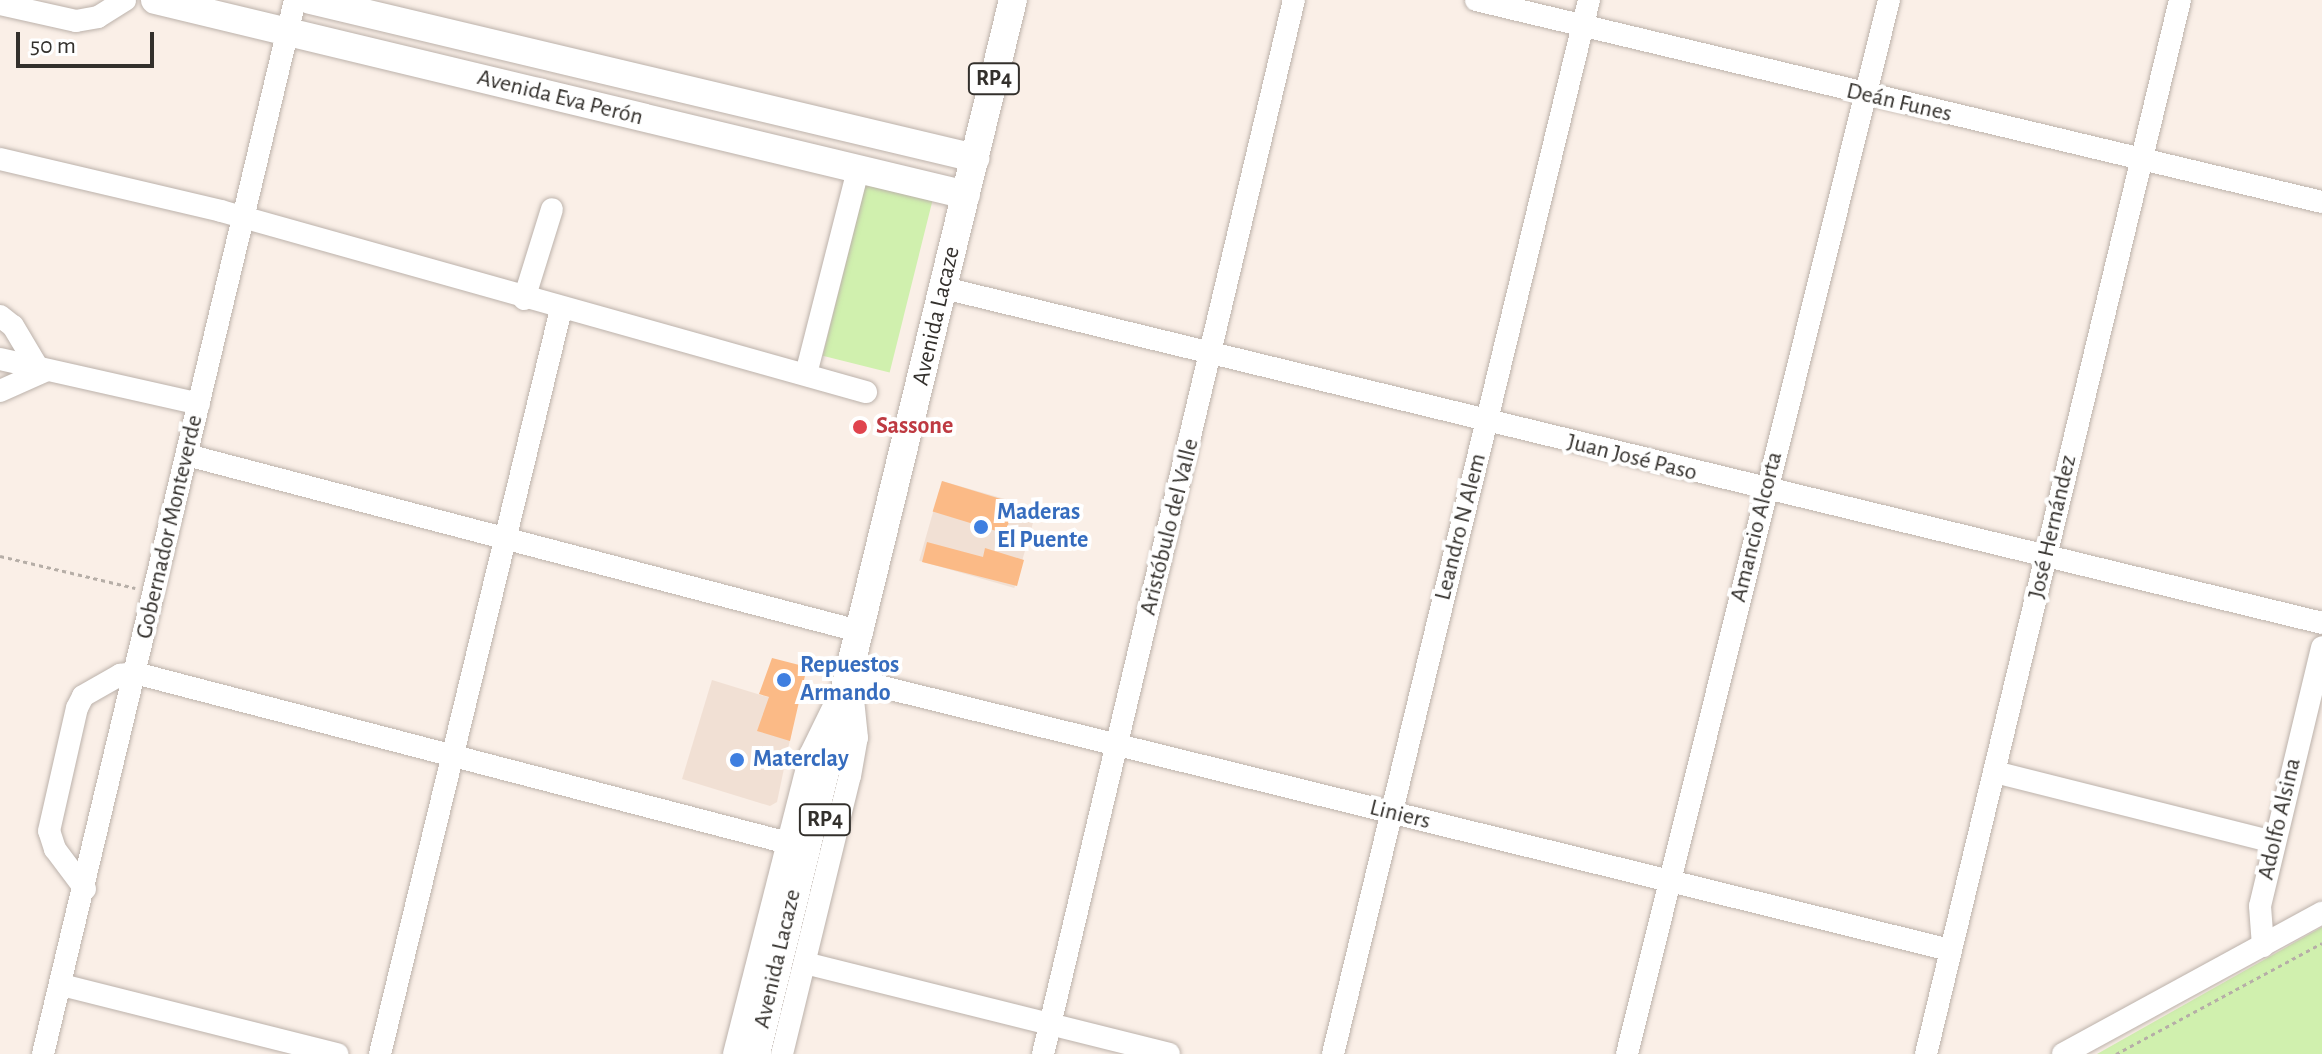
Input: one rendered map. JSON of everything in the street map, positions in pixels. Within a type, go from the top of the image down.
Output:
[{"type":"main road","name":"Avenida Eva Perón","points":[[155,0],[966,195]]},
{"type":"main road","name":"Avenida Eva Perón","points":[[310,0],[975,158]]},
{"type":"main road","name":"Avenida Lacaze","points":[[768,1054],[792,959],[820,776],[862,632],[1013,0]]},
{"type":"main road","name":"Avenida Lacaze","points":[[756,1054],[792,959]]},
{"type":"street","points":[[0,4],[76,21],[98,17],[125,0]]},
{"type":"street","name":"Gobernador Monteverde","points":[[43,1054],[85,889],[295,0]]},
{"type":"street","name":"Aristóbulo del Valle","points":[[1043,1054],[1212,356],[1294,0]]},
{"type":"street","name":"Deán Funes","points":[[1476,0],[1866,96],[2322,202]]},
{"type":"street","name":"Leandro N Alem","points":[[1333,1054],[1589,0]]},
{"type":"street","name":"Amancio Alcorta","points":[[1627,1054],[1667,882],[1889,0]]},
{"type":"street","name":"José Hernández","points":[[1926,1054],[2180,0]]},
{"type":"street","points":[[0,159],[243,219],[866,392]]},
{"type":"street","points":[[806,374],[858,170]]},
{"type":"street","points":[[524,299],[552,209]]},
{"type":"street","name":"Juan José Paso","points":[[944,288],[1212,356],[2322,623]]},
{"type":"street","points":[[380,1054],[449,758],[508,538],[561,309]]},
{"type":"street","points":[[0,316],[13,326],[42,369]]},
{"type":"street","points":[[0,359],[199,404]]},
{"type":"street","points":[[0,391],[42,369]]},
{"type":"street","points":[[187,455],[862,632]]},
{"type":"street","name":"Adolfo Alsina","points":[[2263,946],[2258,920],[2322,647]]},
{"type":"street","points":[[85,889],[55,849],[49,831],[77,708],[95,689],[120,675],[135,673],[449,758],[788,843]]},
{"type":"street","points":[[734,1054],[817,737],[850,679]]},
{"type":"street","name":"Liniers","points":[[850,679],[1950,950]]},
{"type":"street","points":[[1995,772],[2274,842]]},
{"type":"street","points":[[2063,1054],[2322,913]]},
{"type":"street","points":[[782,1054],[792,959],[1169,1054]]},
{"type":"street","points":[[62,985],[337,1054]]},
{"type":"path","points":[[0,556],[155,592]]},
{"type":"path","points":[[2116,1054],[2322,943]]},
{"type":"shaded area","name":"Maderas El Puente","points":[[942,481],[1037,508],[1014,588],[919,561]]},
{"type":"shaded area","name":"Materclay","points":[[712,680],[797,706],[777,802],[770,806],[682,779]]},
{"type":"green space","points":[[866,182],[933,199],[890,372],[823,356]]},
{"type":"green space","points":[[2322,927],[2322,1054],[2097,1054]]},
{"type":"building","points":[[942,481],[1015,503],[1005,534],[933,512]]},
{"type":"building","points":[[927,542],[983,557],[985,548],[1024,560],[1017,586],[922,562]]},
{"type":"building","points":[[772,658],[807,667],[790,741],[757,731],[769,697],[759,694]]},
{"type":"place","name":"Sassone","points":[[860,427]]},
{"type":"place","name":"Maderas El Puente","points":[[981,527]]},
{"type":"place","name":"Repuestos Armando","points":[[784,680]]},
{"type":"place","name":"Materclay","points":[[737,760]]}]
